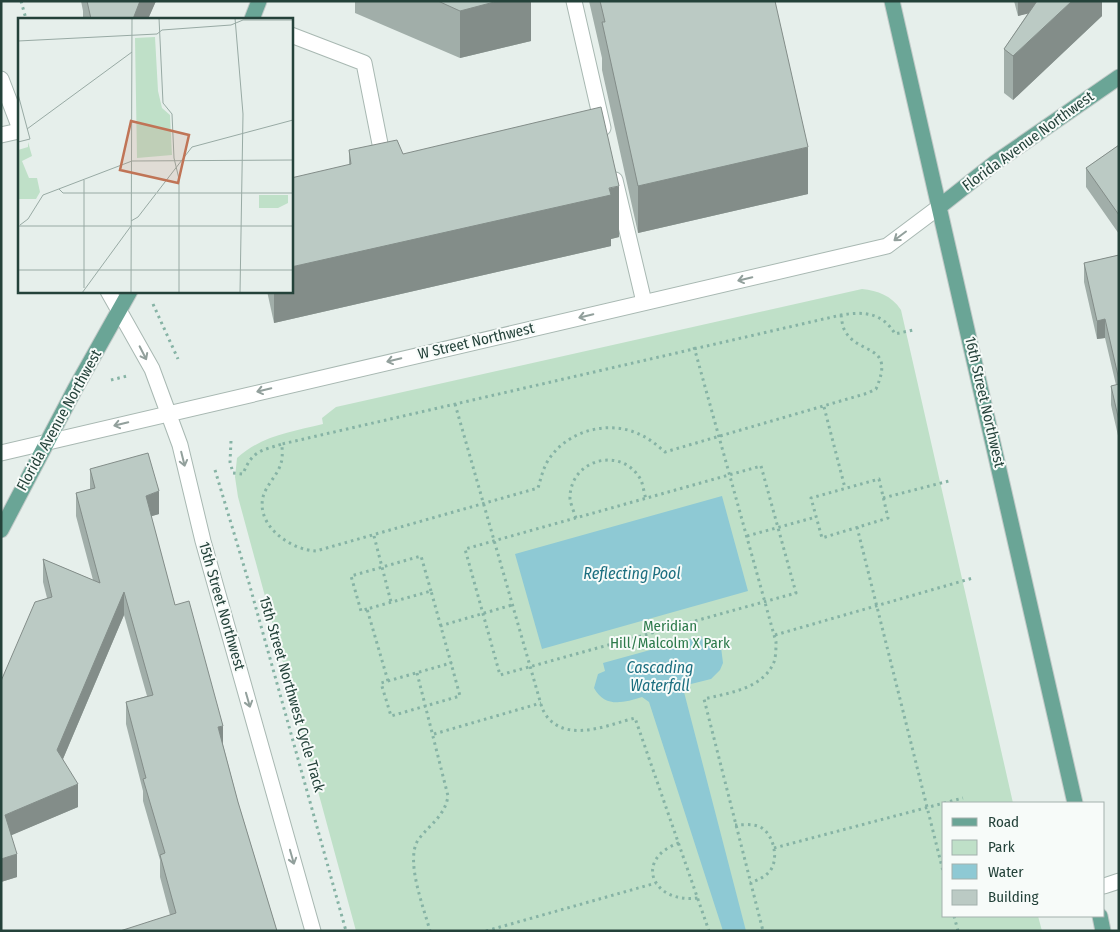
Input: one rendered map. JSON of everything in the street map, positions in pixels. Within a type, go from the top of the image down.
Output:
[{"type":"main road","points":[[252,18],[259,1]]},
{"type":"main road","name":"16th Street Northwest","points":[[892,1],[1075,802]]},
{"type":"main road","name":"Florida Avenue Northwest","points":[[939,207],[996,162],[1119,77]]},
{"type":"main road","name":"Florida Avenue Northwest","points":[[1,530],[49,442],[75,389],[129,292]]},
{"type":"main road","points":[[1100,917],[1103,931]]},
{"type":"street","points":[[574,1],[607,144]]},
{"type":"street","points":[[292,35],[364,63],[388,180]]},
{"type":"street","points":[[1,79],[18,123]]},
{"type":"street","points":[[1,135],[18,131]]},
{"type":"street","points":[[611,163],[644,302]]},
{"type":"street","name":"W Street Northwest","points":[[1,453],[887,246],[939,207]]},
{"type":"street","name":"15th Street Northwest","points":[[109,292],[152,369],[180,445],[203,540],[313,931]]},
{"type":"street","points":[[1105,886],[1119,881]]},
{"type":"path","points":[[21,1],[26,18]]},
{"type":"path","points":[[231,441],[230,462],[233,473],[243,474],[249,458],[263,450],[282,444],[841,315],[867,312],[880,317],[895,334],[913,330]]},
{"type":"path","points":[[158,313],[171,341]]},
{"type":"path","points":[[282,444],[282,463],[263,498],[264,512],[269,525],[277,536],[303,551],[316,551],[538,488],[543,470],[553,454],[564,442],[584,432],[604,427],[631,431],[643,436],[665,452],[824,407],[876,389],[881,372],[881,361],[873,350],[854,340],[845,330],[841,315]]},
{"type":"path","points":[[694,348],[776,642],[774,662],[764,677],[748,688],[704,699],[763,931]]},
{"type":"path","points":[[455,404],[541,703],[551,721],[569,730],[585,730],[635,718],[709,931]]},
{"type":"path","points":[[824,407],[845,488]]},
{"type":"path","points":[[576,518],[570,499],[573,483],[581,469],[596,460],[615,459],[630,468],[641,480],[646,499]]},
{"type":"path","name":"15th Street Northwest Cycle Track","points":[[213,464],[249,583],[346,931]]},
{"type":"path","points":[[761,466],[796,593],[500,674],[465,548],[729,475],[761,466]]},
{"type":"path","points":[[878,479],[888,518],[822,538],[812,498],[845,488],[878,479]]},
{"type":"path","points":[[883,498],[949,481]]},
{"type":"path","points":[[747,536],[816,517]]},
{"type":"path","points":[[857,527],[942,867]]},
{"type":"path","points":[[374,536],[391,602]]},
{"type":"path","points":[[430,591],[361,611],[351,576],[421,556],[430,591],[451,663],[460,696],[391,716],[381,683],[451,663]]},
{"type":"path","points":[[774,635],[973,578]]},
{"type":"path","points":[[440,626],[512,605]]},
{"type":"path","points":[[367,609],[388,681]]},
{"type":"path","points":[[417,673],[434,734],[448,796],[446,809],[419,840],[413,851],[418,884],[430,931]]},
{"type":"path","points":[[434,734],[541,703]]},
{"type":"path","points":[[948,802],[964,798]]},
{"type":"path","points":[[774,848],[942,803]]},
{"type":"path","points":[[735,825],[749,824],[761,827],[769,836],[774,848],[772,870],[762,878],[750,883]]},
{"type":"path","points":[[680,843],[669,847],[658,855],[653,868],[656,883],[662,891],[672,897],[686,900],[698,898]]},
{"type":"path","points":[[486,931],[656,883]]},
{"type":"path","points":[[954,917],[958,931]]},
{"type":"green space","name":"Meridian Hill/Malcolm X Park","points":[[862,289],[888,297],[901,310],[1013,802],[942,802],[942,917],[1038,917],[1042,931],[356,931],[238,497],[235,477],[237,458],[247,450],[278,435],[323,424],[322,418],[336,407]]},
{"type":"water","name":"Reflecting Pool","points":[[722,496],[748,591],[542,649],[515,554]]},
{"type":"water","name":"Cascading Waterfall","points":[[701,636],[704,642],[715,641],[721,647],[723,663],[720,670],[711,679],[687,685],[684,692],[746,931],[723,931],[649,702],[642,697],[621,702],[609,701],[603,699],[594,688],[598,674],[605,671],[603,663]]},
{"type":"building","points":[[87,1],[140,1],[133,18],[91,18]]},
{"type":"building","points":[[438,1],[498,1],[460,11]]},
{"type":"building","points":[[600,1],[775,1],[808,147],[638,186],[602,22],[605,22]]},
{"type":"building","points":[[1037,1],[1072,1],[1013,56],[1004,49]]},
{"type":"building","points":[[601,107],[619,186],[609,188],[611,195],[292,267],[292,178],[351,164],[349,150],[397,140],[403,154]]},
{"type":"building","points":[[1119,145],[1119,215],[1086,168]]},
{"type":"building","points":[[1119,255],[1119,380],[1105,319],[1097,321],[1084,263]]},
{"type":"building","points":[[1119,384],[1119,421],[1111,386]]},
{"type":"building","points":[[148,453],[159,491],[146,496],[175,605],[189,601],[223,726],[218,727],[238,802],[277,931],[120,931],[176,913],[160,855],[165,853],[143,779],[146,778],[126,702],[153,695],[124,592],[57,750],[78,784],[5,815],[17,854],[1,859],[1,681],[35,602],[52,597],[43,559],[100,583],[76,493],[95,488],[90,469]]}]
